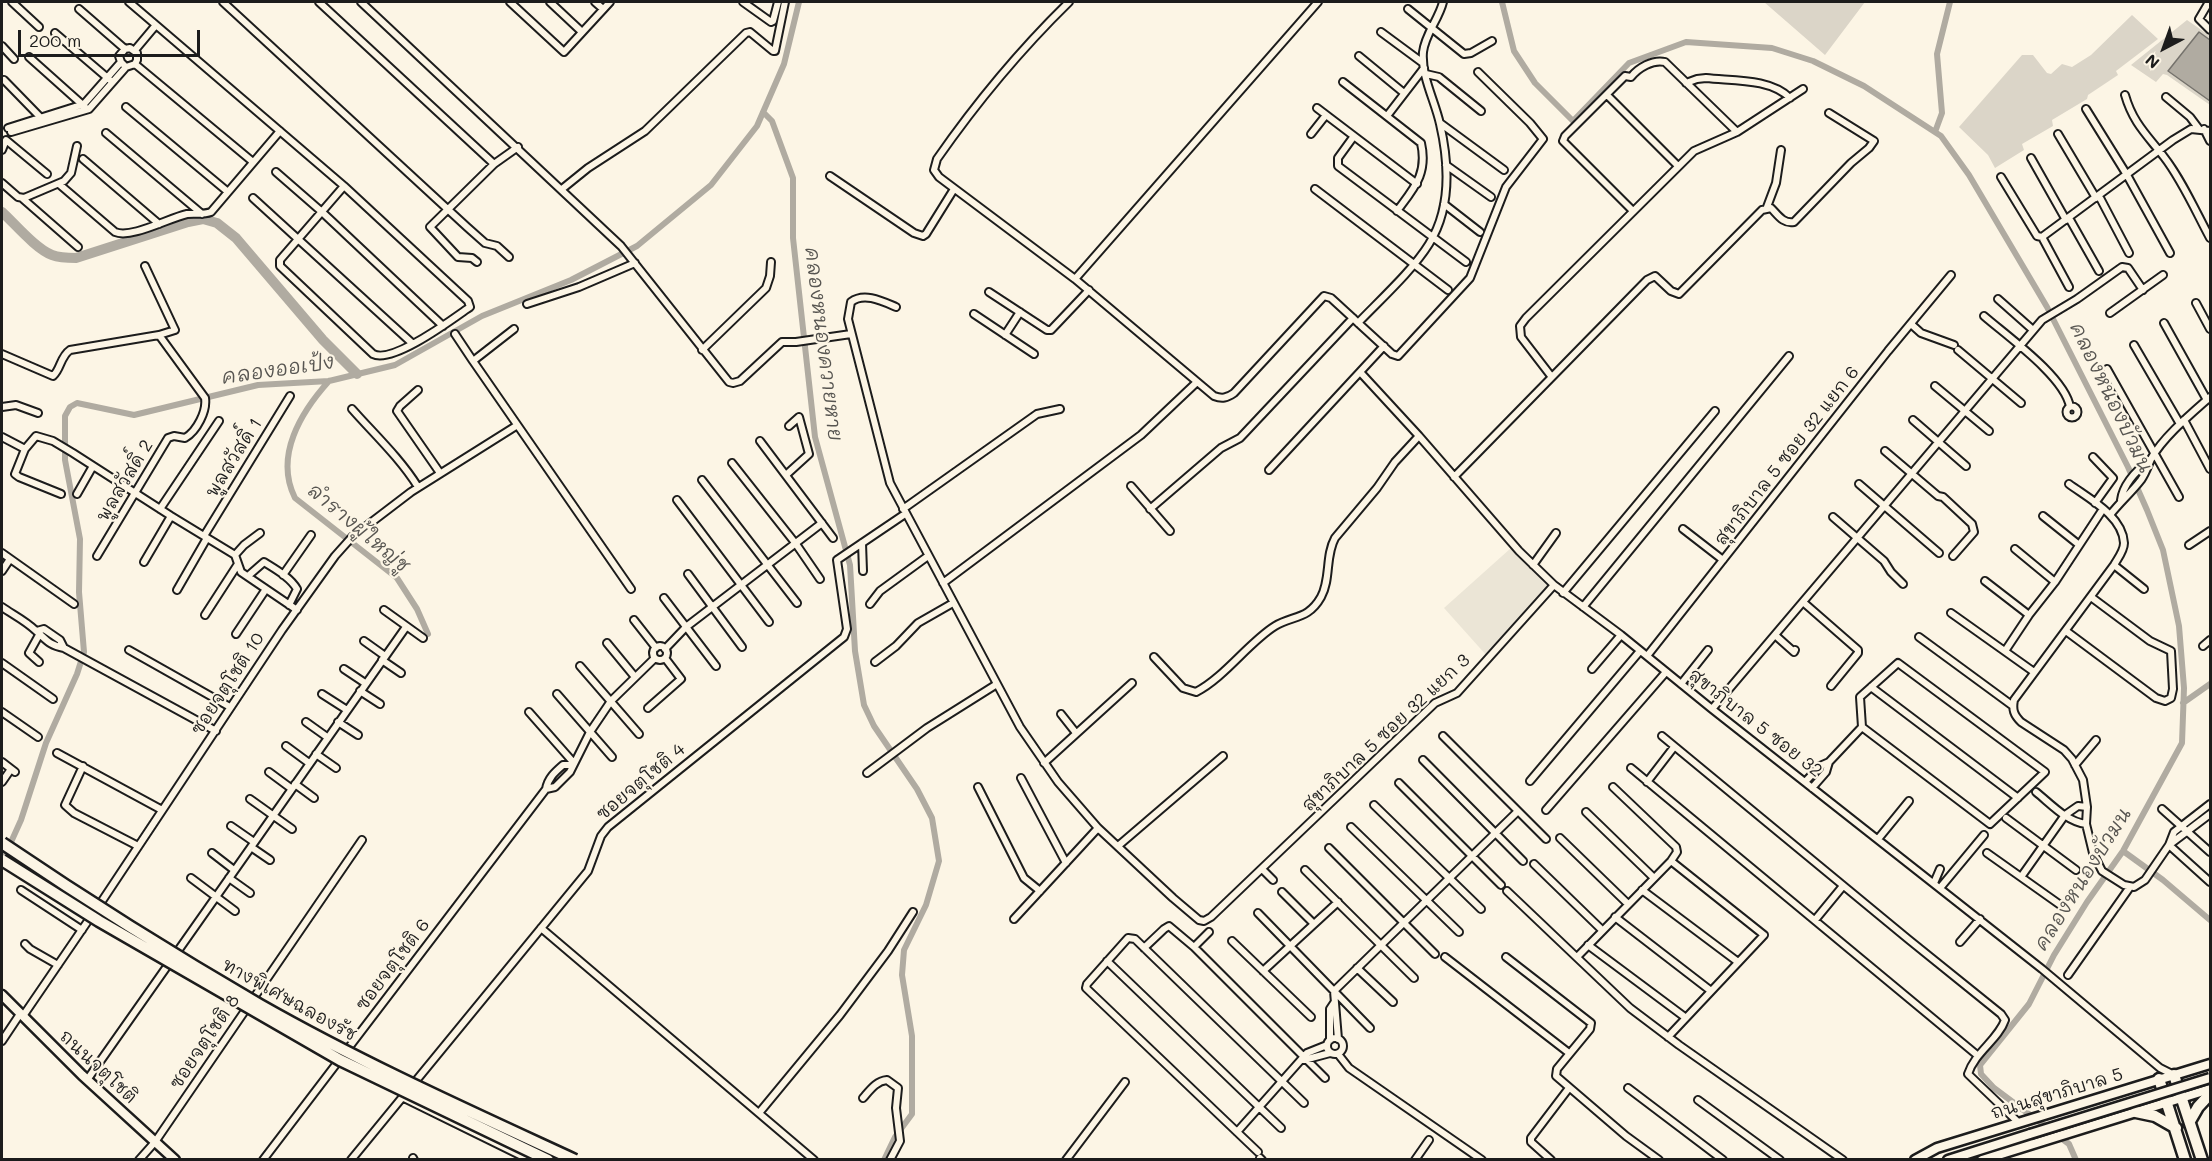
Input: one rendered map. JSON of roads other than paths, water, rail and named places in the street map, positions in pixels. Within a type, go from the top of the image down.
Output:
[{"type":"highway","name":"ทางพิเศษฉลองรัช","points":[[2,843],[73,892],[262,1006],[433,1094],[575,1160]]},
{"type":"highway","name":"ทางพิเศษฉลองรัช","points":[[2,860],[99,921],[340,1060],[548,1160]]},
{"type":"highway","points":[[2160,1074],[2185,1159],[2202,1157],[2174,1075]]},
{"type":"highway","points":[[2190,1121],[2198,1107],[2211,1094]]},
{"type":"highway","points":[[2138,1111],[2155,1116],[2176,1128]]},
{"type":"main road","name":"ถนนจตุโชติ","points":[[2,995],[87,1080],[175,1160]]},
{"type":"main road","name":"ถนนสุขาภิบาล 5","points":[[1915,1160],[1937,1148],[2130,1088],[2160,1074],[2174,1075],[2209,1064]]},
{"type":"main road","points":[[2209,1064],[2205,1073],[2211,1083]]},
{"type":"main road","name":"ถนนสุขาภิบาล 5","points":[[1948,1160],[2211,1078]]},
{"type":"main road","points":[[2130,1088],[2142,1095],[2144,1100],[2138,1111]]},
{"type":"main road","points":[[1982,1160],[2211,1089]]},
{"type":"street","points":[[12,2],[39,27]]},
{"type":"street","points":[[129,2],[344,186],[468,301],[470,307],[413,344],[378,357],[281,269],[280,260],[344,186]]},
{"type":"street","points":[[223,2],[485,243],[497,246],[509,257]]},
{"type":"street","points":[[319,2],[495,164]]},
{"type":"street","points":[[361,2],[621,246],[724,378],[733,383],[740,381],[782,342],[851,334]]},
{"type":"street","points":[[510,2],[564,52],[610,2]]},
{"type":"street","points":[[550,2],[582,32]]},
{"type":"street","points":[[595,2],[603,9]]},
{"type":"street","points":[[743,2],[771,22],[778,2]]},
{"type":"street","points":[[562,189],[588,168],[645,131],[746,33],[750,32],[772,51],[775,51],[785,2]]},
{"type":"street","points":[[1057,2],[1062,8]]},
{"type":"street","points":[[1069,2],[979,102],[936,159],[933,167],[935,173],[1089,290],[1197,382],[1220,398],[1228,397],[1324,296],[1328,296],[1395,356],[1401,354],[1470,278],[1506,187],[1543,139],[1530,123],[1478,72]]},
{"type":"street","points":[[1075,279],[1318,2]]},
{"type":"street","points":[[1150,509],[1221,448],[1240,438],[1355,320],[1414,264],[1432,238],[1444,204],[1447,182],[1440,123],[1424,68],[1424,46],[1443,2]]},
{"type":"street","points":[[2208,2],[2199,17],[2200,21],[2211,30]]},
{"type":"street","points":[[79,9],[125,49]]},
{"type":"street","points":[[1408,9],[1464,54],[1471,53],[1491,42]]},
{"type":"street","points":[[135,50],[156,25]]},
{"type":"street","points":[[1381,32],[1481,111]]},
{"type":"street","points":[[55,33],[110,80]]},
{"type":"street","points":[[2,46],[14,59]]},
{"type":"street","points":[[124,64],[119,56],[125,49],[130,48],[135,50],[138,57],[135,64]]},
{"type":"street","points":[[1359,56],[1404,93]]},
{"type":"street","points":[[29,57],[85,107]]},
{"type":"street","points":[[1633,211],[1563,141],[1565,136],[1625,76],[1631,77],[1637,70],[1660,61],[1669,65],[1737,132]]},
{"type":"street","points":[[4,139],[11,136],[5,128],[43,120],[85,107],[124,64],[135,64],[253,162]]},
{"type":"street","points":[[1387,116],[1424,68]]},
{"type":"street","points":[[1686,83],[1706,78],[1763,84],[1776,87],[1790,98]]},
{"type":"street","points":[[4,80],[43,120]]},
{"type":"street","points":[[1342,81],[1421,143],[1424,165],[1417,184],[1397,211]]},
{"type":"street","points":[[1551,376],[1521,337],[1520,326],[1526,318],[1678,166],[1699,148],[1737,132],[1803,89]]},
{"type":"street","points":[[1607,94],[1678,166]]},
{"type":"street","points":[[2125,95],[2129,110],[2145,136],[2167,162],[2211,238]]},
{"type":"street","points":[[2166,97],[2204,130],[2211,141]]},
{"type":"street","points":[[126,106],[228,192]]},
{"type":"street","points":[[1317,108],[1417,184]]},
{"type":"street","points":[[2086,109],[2127,175],[2170,253]]},
{"type":"street","points":[[1767,207],[1784,221],[1794,222],[1874,141],[1829,112]]},
{"type":"street","points":[[1311,134],[1326,115]]},
{"type":"street","points":[[1440,123],[1504,170]]},
{"type":"street","points":[[2042,237],[2186,132],[2204,130]]},
{"type":"street","points":[[59,184],[118,234],[126,234],[188,214],[211,212],[280,131]]},
{"type":"street","points":[[106,133],[202,214]]},
{"type":"street","points":[[2058,134],[2129,253]]},
{"type":"street","points":[[1354,136],[1338,158],[1337,164],[1466,262]]},
{"type":"street","points":[[2,150],[4,139]]},
{"type":"street","points":[[4,139],[47,174]]},
{"type":"street","points":[[21,198],[31,196],[64,181],[71,172],[77,146]]},
{"type":"street","points":[[477,262],[472,258],[458,257],[430,228],[495,164],[518,147]]},
{"type":"street","points":[[1454,477],[1647,279],[1655,276],[1675,294],[1683,293],[1757,214],[1767,207],[1776,183],[1781,150]]},
{"type":"street","points":[[2031,158],[2099,271]]},
{"type":"street","points":[[83,159],[159,224]]},
{"type":"street","points":[[1446,165],[1491,197]]},
{"type":"street","points":[[276,172],[443,326]]},
{"type":"street","points":[[830,176],[914,233],[923,236],[954,189]]},
{"type":"street","points":[[2001,177],[2037,236],[2042,237],[2069,287]]},
{"type":"street","points":[[2,183],[78,247]]},
{"type":"street","points":[[1315,189],[1448,290]]},
{"type":"street","points":[[253,198],[413,344]]},
{"type":"street","points":[[1444,204],[1480,232]]},
{"type":"street","points":[[527,304],[579,287],[634,262]]},
{"type":"street","points":[[702,350],[766,288],[771,262]]},
{"type":"street","points":[[2,354],[53,376],[58,371],[63,356],[70,350],[111,345],[175,330],[145,266]]},
{"type":"street","points":[[1712,709],[2045,318],[2125,267],[2143,290]]},
{"type":"street","name":"สุขาภิบาล 5 ซอย 32 แยก 6","points":[[1647,656],[1951,275]]},
{"type":"street","points":[[2110,313],[2163,275]]},
{"type":"street","points":[[989,292],[1047,330],[1051,330],[1089,290]]},
{"type":"street","points":[[896,307],[870,298],[854,298],[848,310],[851,334],[887,475],[1020,727],[1044,763],[1098,828],[1118,846],[1223,756]]},
{"type":"street","points":[[1998,299],[2033,330]]},
{"type":"street","points":[[2196,303],[2211,329]]},
{"type":"street","points":[[1005,335],[1020,312]]},
{"type":"street","points":[[974,314],[1034,354]]},
{"type":"street","points":[[1984,316],[2048,371],[2069,401],[2070,407]]},
{"type":"street","points":[[2110,515],[2121,500],[2122,491],[2136,473],[2182,422],[2209,398],[2164,323]]},
{"type":"street","points":[[1911,324],[1922,333],[1956,347],[2021,403]]},
{"type":"street","points":[[473,361],[514,328]]},
{"type":"street","points":[[454,334],[631,589]]},
{"type":"street","name":"พูลสวัสดิ์ 2","points":[[97,556],[168,438],[189,437],[207,407],[206,398],[159,335]]},
{"type":"street","points":[[2134,345],[2211,469]]},
{"type":"street","points":[[1269,470],[1384,346]]},
{"type":"street","points":[[1583,607],[1790,356]]},
{"type":"street","points":[[2107,369],[2179,497]]},
{"type":"street","name":"สุขาภิบาล 5 ซอย 32","points":[[1359,372],[1533,565],[1554,585],[1621,635],[2043,969],[2160,1074]]},
{"type":"street","points":[[943,583],[1141,435],[1197,382]]},
{"type":"street","points":[[1935,386],[1989,431]]},
{"type":"street","points":[[418,390],[397,411],[440,473]]},
{"type":"street","name":"พูลสวัสดิ์ 1","points":[[177,590],[290,396]]},
{"type":"street","points":[[2,407],[16,405],[38,413]]},
{"type":"street","points":[[352,409],[389,452],[403,464],[418,487]]},
{"type":"street","points":[[863,571],[862,543],[1037,414],[1060,409]]},
{"type":"street","points":[[1563,592],[1715,411]]},
{"type":"street","points":[[786,475],[809,454],[799,417],[789,426]]},
{"type":"street","points":[[1913,420],[1966,466]]},
{"type":"street","points":[[160,510],[219,421]]},
{"type":"street","name":"ซอยจตุโชติ 10","points":[[2,1041],[58,965],[230,707],[348,541],[418,487],[516,426]]},
{"type":"street","points":[[61,494],[16,475],[25,449],[36,436],[53,441],[235,555],[241,572],[297,610]]},
{"type":"street","points":[[1154,657],[1183,688],[1196,692],[1235,662],[1276,625],[1299,618],[1312,608],[1323,594],[1330,546],[1395,462],[1419,436]]},
{"type":"street","points":[[2,437],[25,449]]},
{"type":"street","points":[[760,441],[833,538]]},
{"type":"street","points":[[1885,451],[1938,496],[1943,497],[1972,524],[1974,532],[1953,556]]},
{"type":"street","points":[[2093,457],[2113,478],[2095,503]]},
{"type":"street","points":[[2121,500],[2128,497],[2148,470],[2151,459]]},
{"type":"street","points":[[732,463],[796,544],[820,579]]},
{"type":"street","points":[[77,494],[93,466]]},
{"type":"street","points":[[702,480],[797,603]]},
{"type":"street","points":[[1859,484],[1939,553]]},
{"type":"street","points":[[2069,484],[2110,515],[2119,527],[2124,543],[2121,554],[2114,565],[2014,700],[2015,716],[2020,722],[2064,750],[2075,765],[2083,780],[2087,807],[2086,824],[2091,848],[2102,871],[2117,882],[2130,887],[2141,884],[2169,845],[2174,832],[2211,804]]},
{"type":"street","points":[[1131,486],[1170,531]]},
{"type":"street","points":[[677,500],[769,622]]},
{"type":"street","points":[[2005,651],[2055,582],[2103,509]]},
{"type":"street","points":[[144,562],[171,516]]},
{"type":"street","points":[[2043,516],[2078,544]]},
{"type":"street","points":[[1833,517],[1884,561],[1903,584]]},
{"type":"street","points":[[665,649],[686,627],[822,523]]},
{"type":"street","points":[[1683,529],[1723,560]]},
{"type":"street","points":[[2189,546],[2211,531]]},
{"type":"street","points":[[235,555],[260,533]]},
{"type":"street","points":[[1533,565],[1556,533]]},
{"type":"street","points":[[283,575],[311,536]]},
{"type":"street","name":"ซอยจตุโชติ 4","points":[[351,1160],[588,871],[601,836],[608,827],[844,637],[847,629],[837,560],[862,543]]},
{"type":"street","points":[[2015,549],[2055,582]]},
{"type":"street","points":[[2,554],[74,604]]},
{"type":"street","points":[[870,604],[880,591],[928,556]]},
{"type":"street","points":[[2,571],[9,559]]},
{"type":"street","points":[[248,576],[264,562],[293,582],[297,589],[289,605]]},
{"type":"street","points":[[205,615],[238,564]]},
{"type":"street","points":[[2114,565],[2144,589]]},
{"type":"street","points":[[688,574],[742,647]]},
{"type":"street","points":[[1985,581],[2029,615]]},
{"type":"street","name":"สุขาภิบาล 5 ซอย 32 แยก 3","points":[[1118,846],[1173,898],[1199,920],[1204,921],[1262,869],[1435,703],[1456,693],[1554,585]]},
{"type":"street","points":[[236,634],[266,589]]},
{"type":"street","points":[[2066,631],[2156,698],[2165,701],[2171,698],[2173,689],[2171,651],[2150,641],[2091,597]]},
{"type":"street","points":[[664,598],[716,666]]},
{"type":"street","points":[[1803,602],[1858,650],[1858,653],[1831,686]]},
{"type":"street","points":[[875,662],[896,646],[918,623],[954,603]]},
{"type":"street","points":[[2,607],[53,646],[65,649],[216,731]]},
{"type":"street","points":[[384,610],[423,638]]},
{"type":"street","points":[[1951,613],[2034,672]]},
{"type":"street","points":[[634,620],[656,648]]},
{"type":"street","points":[[87,1080],[406,627]]},
{"type":"street","points":[[38,633],[28,653],[39,662]]},
{"type":"street","points":[[1592,669],[1621,635]]},
{"type":"street","points":[[1774,635],[1794,652],[1795,650]]},
{"type":"street","points":[[1918,637],[2013,706]]},
{"type":"street","points":[[2203,646],[2211,640]]},
{"type":"street","points":[[364,641],[400,673]]},
{"type":"street","points":[[608,643],[635,677]]},
{"type":"street","points":[[656,648],[661,646],[665,649],[667,654],[665,658]]},
{"type":"street","points":[[546,789],[555,787],[570,772],[573,763],[611,701],[655,657],[656,648]]},
{"type":"street","points":[[129,650],[230,707]]},
{"type":"street","points":[[1681,684],[1708,650]]},
{"type":"street","points":[[1530,781],[1640,651]]},
{"type":"street","points":[[655,657],[660,660],[665,658]]},
{"type":"street","points":[[648,708],[681,679],[665,658]]},
{"type":"street","points":[[2,663],[53,699]]},
{"type":"street","points":[[1805,782],[1820,766],[1829,762],[1862,727],[1860,698],[1898,663],[2045,772],[1990,824],[1862,727]]},
{"type":"street","points":[[580,666],[639,734]]},
{"type":"street","points":[[344,669],[365,683]]},
{"type":"street","points":[[1546,810],[1666,672]]},
{"type":"street","points":[[1044,763],[1132,683]]},
{"type":"street","points":[[867,773],[927,728],[997,684]]},
{"type":"street","points":[[1871,687],[2018,798]]},
{"type":"street","points":[[360,691],[380,704]]},
{"type":"street","points":[[322,694],[347,710]]},
{"type":"street","points":[[557,694],[612,757]]},
{"type":"street","points":[[2,711],[38,737]]},
{"type":"street","points":[[529,712],[573,763]]},
{"type":"street","points":[[1061,714],[1076,733]]},
{"type":"street","points":[[306,722],[327,737]]},
{"type":"street","points":[[338,722],[358,735]]},
{"type":"street","points":[[1443,736],[1546,839]]},
{"type":"street","points":[[1662,736],[2001,1014],[2005,1020],[2003,1026],[1977,1055],[1968,1075],[2023,1122]]},
{"type":"street","points":[[2075,765],[2096,740]]},
{"type":"street","points":[[286,746],[309,763]]},
{"type":"street","points":[[1647,782],[1674,747]]},
{"type":"street","points":[[57,753],[162,810]]},
{"type":"street","points":[[316,754],[336,768]]},
{"type":"street","points":[[1423,760],[1523,861]]},
{"type":"street","points":[[2,762],[13,770],[2,782]]},
{"type":"street","points":[[1812,788],[1826,772],[1829,762]]},
{"type":"street","name":"ซอยจตุโชติ 6","points":[[264,1160],[546,789],[548,780],[563,765],[573,763]]},
{"type":"street","points":[[83,766],[65,805],[74,813],[138,846]]},
{"type":"street","points":[[1631,768],[1977,1055]]},
{"type":"street","points":[[269,772],[314,798]]},
{"type":"street","points":[[1021,778],[1066,863]]},
{"type":"street","points":[[1399,783],[1501,885]]},
{"type":"street","points":[[978,787],[1024,878],[1040,891]]},
{"type":"street","points":[[1576,957],[1671,861],[1677,852],[1676,847],[1613,787]]},
{"type":"street","points":[[2036,792],[2077,823],[2086,824]]},
{"type":"street","points":[[250,799],[292,829]]},
{"type":"street","points":[[1878,839],[1909,801]]},
{"type":"street","points":[[1374,805],[1481,909]]},
{"type":"street","points":[[2021,877],[2065,815],[2078,806],[2087,807]]},
{"type":"street","points":[[2162,809],[2211,852]]},
{"type":"street","points":[[1338,1054],[1343,1048],[1342,1042],[1338,1039],[1334,991],[1518,811]]},
{"type":"street","points":[[2169,845],[2209,818],[2200,811]]},
{"type":"street","points":[[1586,812],[1654,878]]},
{"type":"street","points":[[2006,818],[2076,870]]},
{"type":"street","points":[[231,826],[270,860]]},
{"type":"street","points":[[1351,827],[1459,932]]},
{"type":"street","points":[[1014,920],[1098,828]]},
{"type":"street","points":[[2174,832],[2181,838]]},
{"type":"street","points":[[1940,888],[1984,835]]},
{"type":"street","points":[[1560,838],[1628,904]]},
{"type":"street","name":"ซอยจตุโชติ 8","points":[[139,1160],[155,1142],[362,840]]},
{"type":"street","points":[[2169,845],[2211,882]]},
{"type":"street","points":[[1329,848],[1436,954]]},
{"type":"street","points":[[212,853],[234,870]]},
{"type":"street","points":[[1987,853],[2066,909]]},
{"type":"street","points":[[1668,1037],[1764,935],[1671,861]]},
{"type":"street","points":[[1534,864],[1602,930]]},
{"type":"street","points":[[1262,869],[1274,880]]},
{"type":"street","points":[[1934,883],[1940,869]]},
{"type":"street","points":[[1305,870],[1414,978]]},
{"type":"street","points":[[191,878],[235,911]]},
{"type":"street","points":[[230,878],[250,893]]},
{"type":"street","points":[[1815,920],[1843,886]]},
{"type":"street","points":[[2068,975],[2130,887]]},
{"type":"street","points":[[21,890],[82,930]]},
{"type":"street","points":[[1642,890],[1738,962]]},
{"type":"street","points":[[1507,891],[1630,1008],[1843,1160]]},
{"type":"street","points":[[1282,892],[1314,924]]},
{"type":"street","points":[[1263,971],[1338,902]]},
{"type":"street","points":[[759,1113],[840,1015],[888,951],[913,912]]},
{"type":"street","points":[[1258,913],[1370,1028]]},
{"type":"street","points":[[1615,917],[1711,991]]},
{"type":"street","points":[[1960,942],[1980,919]]},
{"type":"street","points":[[1144,948],[1169,926],[1194,946],[1325,1078]]},
{"type":"street","points":[[541,928],[814,1160]]},
{"type":"street","points":[[1194,946],[1209,932]]},
{"type":"street","points":[[1260,1157],[1237,1132],[1088,991],[1087,984],[1128,938],[1135,939],[1304,1103]]},
{"type":"street","points":[[1232,941],[1311,1017]]},
{"type":"street","points":[[25,944],[58,965]]},
{"type":"street","points":[[1588,945],[1686,1018]]},
{"type":"street","points":[[1445,957],[1569,1053]]},
{"type":"street","points":[[1506,957],[1591,1023],[1590,1029],[1557,1069],[1556,1076],[1626,1136],[1659,1160]]},
{"type":"street","points":[[1107,961],[1281,1128]]},
{"type":"street","points":[[1357,968],[1393,1002]]},
{"type":"street","points":[[1330,1053],[1328,1043],[1330,1009],[1334,1003]]},
{"type":"street","points":[[1237,1132],[1309,1051],[1338,1039]]},
{"type":"street","points":[[1304,1059],[1330,1053],[1338,1054],[1349,1068],[1482,1160]]},
{"type":"street","points":[[863,1098],[882,1080],[894,1083],[898,1091],[897,1121],[900,1141],[890,1160]]},
{"type":"street","points":[[1066,1160],[1125,1082]]},
{"type":"street","points":[[1551,1160],[1534,1147],[1531,1142],[1532,1138],[1569,1088]]},
{"type":"street","points":[[1628,1088],[1723,1160]]},
{"type":"street","points":[[402,1097],[530,1160]]},
{"type":"street","points":[[1698,1100],[1780,1160]]},
{"type":"street","points":[[1415,1160],[1429,1140]]},
{"type":"waterway","name":"คลองออเป้ง","points":[[2,862],[21,820],[46,743],[77,674],[84,652],[79,592],[80,539],[65,460],[65,416],[70,407],[77,403],[134,415],[258,385],[329,381],[395,365],[482,316],[571,280],[637,246],[711,185],[757,126],[784,64],[799,2]]},
{"type":"waterway","name":"คลองหนองบัวมน","points":[[1502,2],[1514,51],[1535,83],[1573,121],[1629,63],[1686,42],[1772,48],[1813,61],[1864,86],[1941,136],[1969,175],[2047,307],[2128,467],[2163,550],[2179,626],[2184,688],[2182,743],[2123,851],[2087,902],[2054,955],[2029,1004],[1980,1065],[1981,1074],[1994,1088],[2069,1144],[2076,1160]]},
{"type":"waterway","points":[[1935,132],[1942,113],[1937,54],[1950,2]]},
{"type":"waterway","name":"คลองหนองควายหาย","points":[[763,112],[772,121],[793,178],[793,238],[815,437],[850,565],[855,651],[864,705],[874,726],[917,789],[932,818],[939,861],[926,905],[904,950],[902,975],[912,1036],[912,1114],[895,1137],[884,1160]]},
{"type":"waterway","points":[[2,212],[46,252],[67,258],[76,258],[188,222],[203,219],[217,223],[236,238],[323,340],[357,374]]},
{"type":"waterway","name":"ลำรางผู้ใหญ่ชู","points":[[329,381],[300,421],[289,451],[289,482],[295,498],[397,578],[417,609],[428,634]]},
{"type":"waterway","points":[[2183,703],[2210,684]]},
{"type":"waterway","points":[[2123,851],[2163,880],[2210,920]]}]
